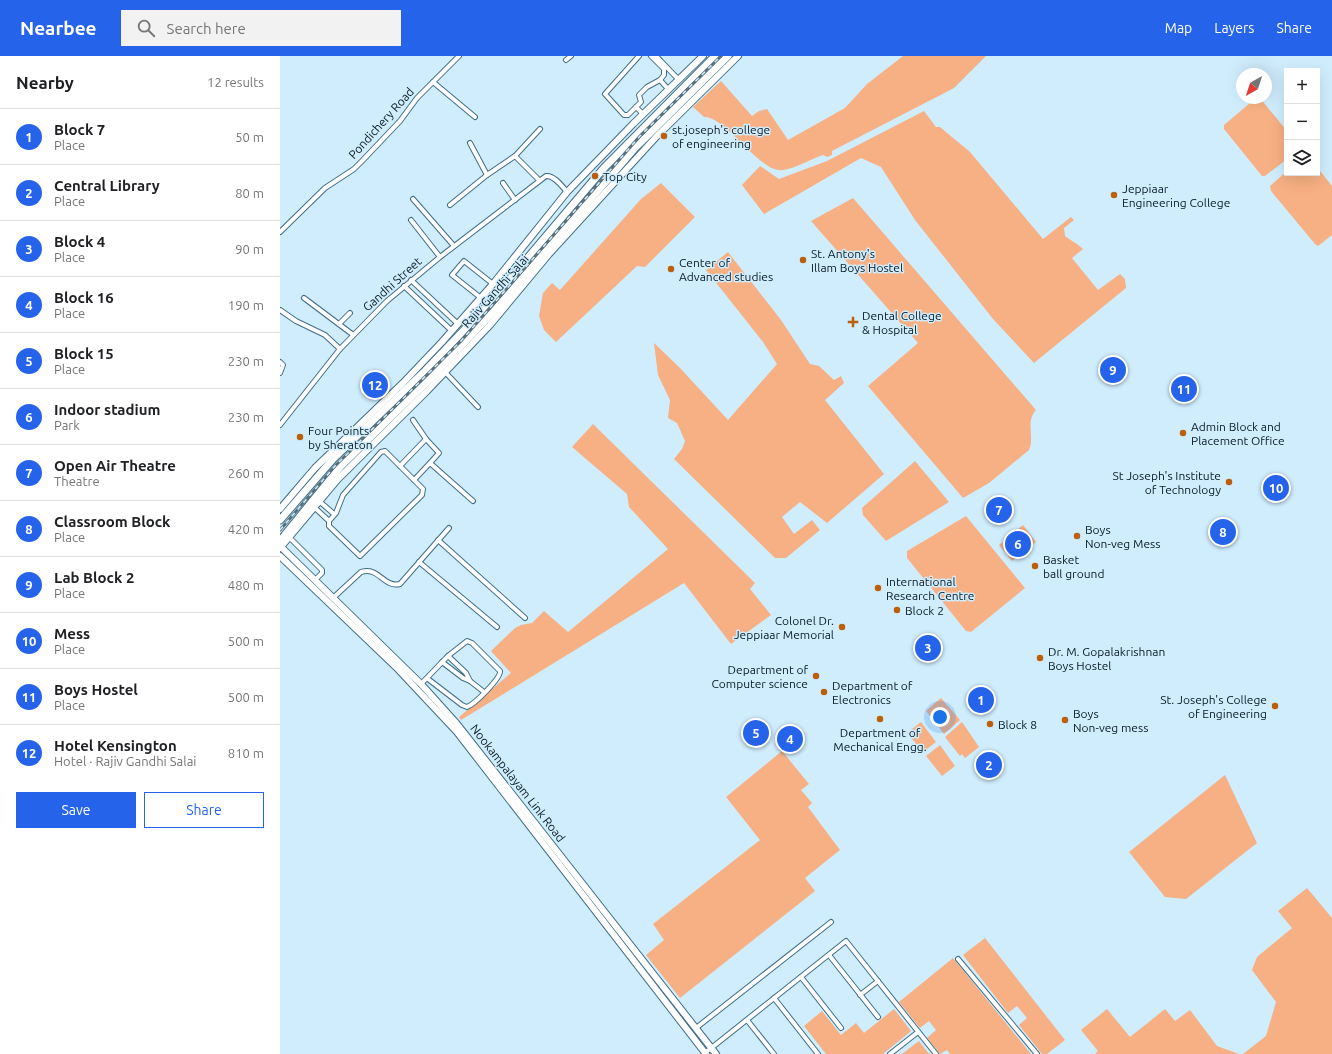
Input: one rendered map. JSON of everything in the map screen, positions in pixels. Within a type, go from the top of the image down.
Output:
[{"type":"main road","name":"Rajiv Gandhi Salai","points":[[280,520],[333,459],[425,371],[487,306],[604,168],[715,56]]},
{"type":"main road","name":"Rajiv Gandhi Salai","points":[[280,546],[341,466],[432,377],[493,312],[611,174],[728,56]]},
{"type":"main road","points":[[669,102],[675,108]]},
{"type":"street","name":"Pondichery Road","points":[[280,232],[325,188],[354,169],[400,121],[417,98],[459,56]]},
{"type":"street","points":[[566,60],[571,56]]},
{"type":"street","points":[[639,56],[605,94],[624,115],[628,115],[641,102],[638,95],[647,87],[660,80],[664,75],[664,69],[651,56]]},
{"type":"street","points":[[656,56],[680,80]]},
{"type":"street","points":[[280,509],[315,468],[403,383],[452,331],[493,284],[567,192],[643,114],[704,56]]},
{"type":"street","points":[[280,546],[366,450],[406,413],[490,325],[549,254],[656,137],[738,56]]},
{"type":"street","points":[[660,80],[669,90]]},
{"type":"street","points":[[433,82],[476,117]]},
{"type":"street","points":[[636,107],[643,114]]},
{"type":"street","points":[[450,205],[487,175],[515,156],[540,129]]},
{"type":"street","points":[[470,143],[487,175]]},
{"type":"street","points":[[515,156],[539,180],[550,176],[567,192]]},
{"type":"street","name":"Gandhi Street","points":[[280,425],[352,334],[411,280],[539,180]]},
{"type":"street","points":[[502,183],[515,200]]},
{"type":"street","points":[[413,199],[454,246]]},
{"type":"street","points":[[411,220],[440,257]]},
{"type":"street","points":[[481,298],[452,275],[464,261],[493,284]]},
{"type":"street","points":[[411,280],[458,324]]},
{"type":"street","points":[[404,286],[452,331]]},
{"type":"street","points":[[304,298],[352,334]]},
{"type":"street","points":[[280,310],[296,321],[325,335],[340,349]]},
{"type":"street","points":[[339,324],[350,313]]},
{"type":"street","points":[[280,362],[283,365],[283,368],[280,373]]},
{"type":"street","points":[[445,372],[478,407]]},
{"type":"street","points":[[413,420],[426,438],[440,452],[414,480]]},
{"type":"street","points":[[400,466],[426,438]]},
{"type":"street","points":[[314,507],[329,521],[329,526],[358,555],[364,555],[422,495],[423,489],[385,452],[381,452],[343,495],[329,521]]},
{"type":"street","points":[[430,463],[473,501]]},
{"type":"street","points":[[319,501],[334,514]]},
{"type":"street","points":[[333,598],[360,572],[370,570],[391,584],[395,585],[405,579],[449,528]]},
{"type":"street","points":[[289,537],[322,570],[322,573],[315,580]]},
{"type":"street","points":[[438,540],[525,618]]},
{"type":"street","name":"Nookampalayam Link Road","points":[[280,546],[421,684],[457,724],[716,1054]]},
{"type":"street","name":"Nookampalayam Link Road","points":[[280,556],[396,667],[458,732],[706,1053]]},
{"type":"street","points":[[420,562],[497,627]]},
{"type":"street","points":[[421,684],[428,679],[448,656],[465,642],[472,643],[500,671],[498,680],[470,706],[465,707],[428,679]]},
{"type":"street","points":[[448,656],[466,673],[470,681]]},
{"type":"street","points":[[442,662],[484,692]]},
{"type":"street","points":[[696,1028],[831,922]]},
{"type":"street","points":[[706,1053],[846,941],[936,1054]]},
{"type":"street","points":[[829,955],[878,1017]]},
{"type":"street","points":[[958,959],[1037,1054]]},
{"type":"street","points":[[801,977],[841,1028]]},
{"type":"street","points":[[860,995],[878,981]]},
{"type":"street","points":[[774,998],[818,1054]]},
{"type":"street","points":[[747,1020],[774,1054]]},
{"type":"street","points":[[890,1054],[918,1032]]},
{"type":"shaded area","points":[[903,56],[986,56],[954,88],[832,151],[832,155],[827,157],[823,155],[783,170],[774,169],[764,163],[722,125],[713,119],[704,117],[693,107],[721,81],[752,116],[759,111],[767,109],[788,140],[845,108],[867,84]]},
{"type":"shaded area","points":[[1249,104],[1265,104],[1284,127],[1284,161],[1265,176],[1262,176],[1224,129],[1224,125]]},
{"type":"shaded area","points":[[924,111],[936,127],[940,127],[970,152],[1043,239],[1071,217],[1074,220],[1064,228],[1065,236],[1083,249],[1072,258],[1098,290],[1120,274],[1125,279],[1126,288],[1034,363],[993,319],[915,220],[881,167],[861,158],[764,214],[742,185],[760,166],[779,179],[827,161]]},
{"type":"shaded area","points":[[1320,171],[1332,186],[1332,235],[1318,246],[1315,244],[1271,191],[1270,186],[1284,174],[1284,176],[1320,176]]},
{"type":"shaded area","points":[[661,183],[695,217],[645,267],[637,266],[556,342],[544,330],[539,316],[543,293],[552,283],[560,290],[641,199]]},
{"type":"shaded area","points":[[853,198],[1036,410],[1031,419],[1031,445],[1029,450],[989,483],[963,498],[868,386],[918,343],[811,221]]},
{"type":"shaded area","points":[[728,252],[781,320],[810,364],[819,366],[834,380],[841,376],[844,383],[825,400],[884,474],[827,523],[800,502],[782,517],[794,534],[812,520],[820,530],[786,558],[775,558],[674,459],[682,449],[685,441],[677,423],[668,418],[670,400],[658,375],[654,343],[680,368],[728,420],[777,364],[763,342],[706,270]]},
{"type":"shaded area","points":[[593,424],[755,583],[750,589],[771,615],[731,644],[684,583],[461,720],[459,717],[511,673],[491,651],[515,628],[532,623],[544,611],[568,632],[668,549],[629,507],[627,494],[572,447]]},
{"type":"shaded area","points":[[915,461],[949,502],[886,541],[863,515],[862,508]]},
{"type":"shaded area","points":[[966,516],[1025,588],[971,632],[966,631],[907,558],[907,551]]},
{"type":"shaded area","points":[[1023,525],[1036,542],[1012,561],[999,545]]},
{"type":"shaded area","points":[[941,698],[960,720],[944,734],[926,711]]},
{"type":"shaded area","points":[[921,722],[936,742],[923,752],[907,733]]},
{"type":"shaded area","points":[[962,722],[979,747],[965,758],[962,754],[960,756],[945,737]]},
{"type":"shaded area","points":[[940,745],[955,766],[942,776],[926,756]]},
{"type":"shaded area","points":[[782,751],[809,784],[801,790],[812,803],[808,807],[840,850],[805,878],[815,891],[680,998],[646,955],[664,940],[653,924],[760,840],[726,797]]},
{"type":"shaded area","points":[[1225,775],[1257,843],[1186,899],[1165,897],[1129,852]]},
{"type":"shaded area","points":[[1307,888],[1332,918],[1332,1054],[1243,1054],[1266,1036],[1276,1002],[1252,970],[1257,957],[1292,928],[1278,911]]},
{"type":"shaded area","points":[[985,938],[1065,1040],[1047,1054],[1042,1054],[1019,1025],[1027,1018],[1017,1006],[1008,1013],[963,955]]},
{"type":"shaded area","points":[[953,958],[1031,1054],[950,1054],[947,1050],[940,1054],[927,1038],[936,1030],[929,1021],[920,1028],[899,1002]]},
{"type":"shaded area","points":[[894,1009],[911,1031],[883,1054],[826,1054],[804,1026],[822,1011],[841,1035],[856,1023],[864,1033]]},
{"type":"shaded area","points":[[1107,1009],[1130,1037],[1165,1009],[1175,1021],[1190,1010],[1217,1046],[1239,1054],[1095,1054],[1098,1051],[1081,1030]]},
{"type":"shaded area","points":[[919,1041],[929,1054],[902,1054]]},
{"type":"railway","points":[[280,530],[335,466],[461,341],[640,136],[721,56]]},
{"type":"place","name":"st.joseph's college of engineering","points":[[664,136]]},
{"type":"place","name":"Top City","points":[[595,176]]},
{"type":"place","name":"Jeppiaar Engineering College","points":[[1114,195]]},
{"type":"place","name":"St. Antony's Illam Boys Hostel","points":[[803,260]]},
{"type":"place","name":"Center of Advanced studies","points":[[671,269]]},
{"type":"place","name":"Dental College & Hospital","points":[[853,322]]},
{"type":"place","name":"Lab Block 2","points":[[1113,370]]},
{"type":"place","name":"Hotel Kensington","points":[[375,385]]},
{"type":"place","name":"Boys Hostel","points":[[1184,389]]},
{"type":"place","name":"Admin Block and Placement Office","points":[[1183,433]]},
{"type":"place","name":"Four Points by Sheraton","points":[[300,437]]},
{"type":"place","name":"St Joseph's Institute of Technology","points":[[1229,482]]},
{"type":"place","name":"Mess","points":[[1276,488]]},
{"type":"place","name":"Open Air Theatre","points":[[999,510]]},
{"type":"place","name":"Classroom Block","points":[[1223,532]]},
{"type":"place","name":"Boys Non-veg Mess","points":[[1077,536]]},
{"type":"place","name":"Indoor stadium","points":[[1018,544]]},
{"type":"place","name":"Basket ball ground","points":[[1035,566]]},
{"type":"place","name":"International Research Centre","points":[[878,588]]},
{"type":"place","name":"Block 2","points":[[897,610]]},
{"type":"place","name":"Colonel Dr. Jeppiaar Memorial","points":[[842,627]]},
{"type":"place","name":"Block 4","points":[[928,648]]},
{"type":"place","name":"Dr. M. Gopalakrishnan Boys Hostel","points":[[1040,658]]},
{"type":"place","name":"Department of Computer science","points":[[816,676]]},
{"type":"place","name":"Department of Electronics","points":[[824,692]]},
{"type":"place","name":"Block 7","points":[[981,700]]},
{"type":"place","name":"St. Joseph's College of Engineering","points":[[1275,706]]},
{"type":"place","name":"Department of Mechanical Engg.","points":[[880,719]]},
{"type":"place","name":"Boys Non-veg mess","points":[[1065,720]]},
{"type":"place","name":"Block 8","points":[[990,724]]},
{"type":"place","name":"Block 15","points":[[756,733]]},
{"type":"place","name":"Block 16","points":[[790,739]]},
{"type":"place","name":"Central Library","points":[[989,765]]}]
